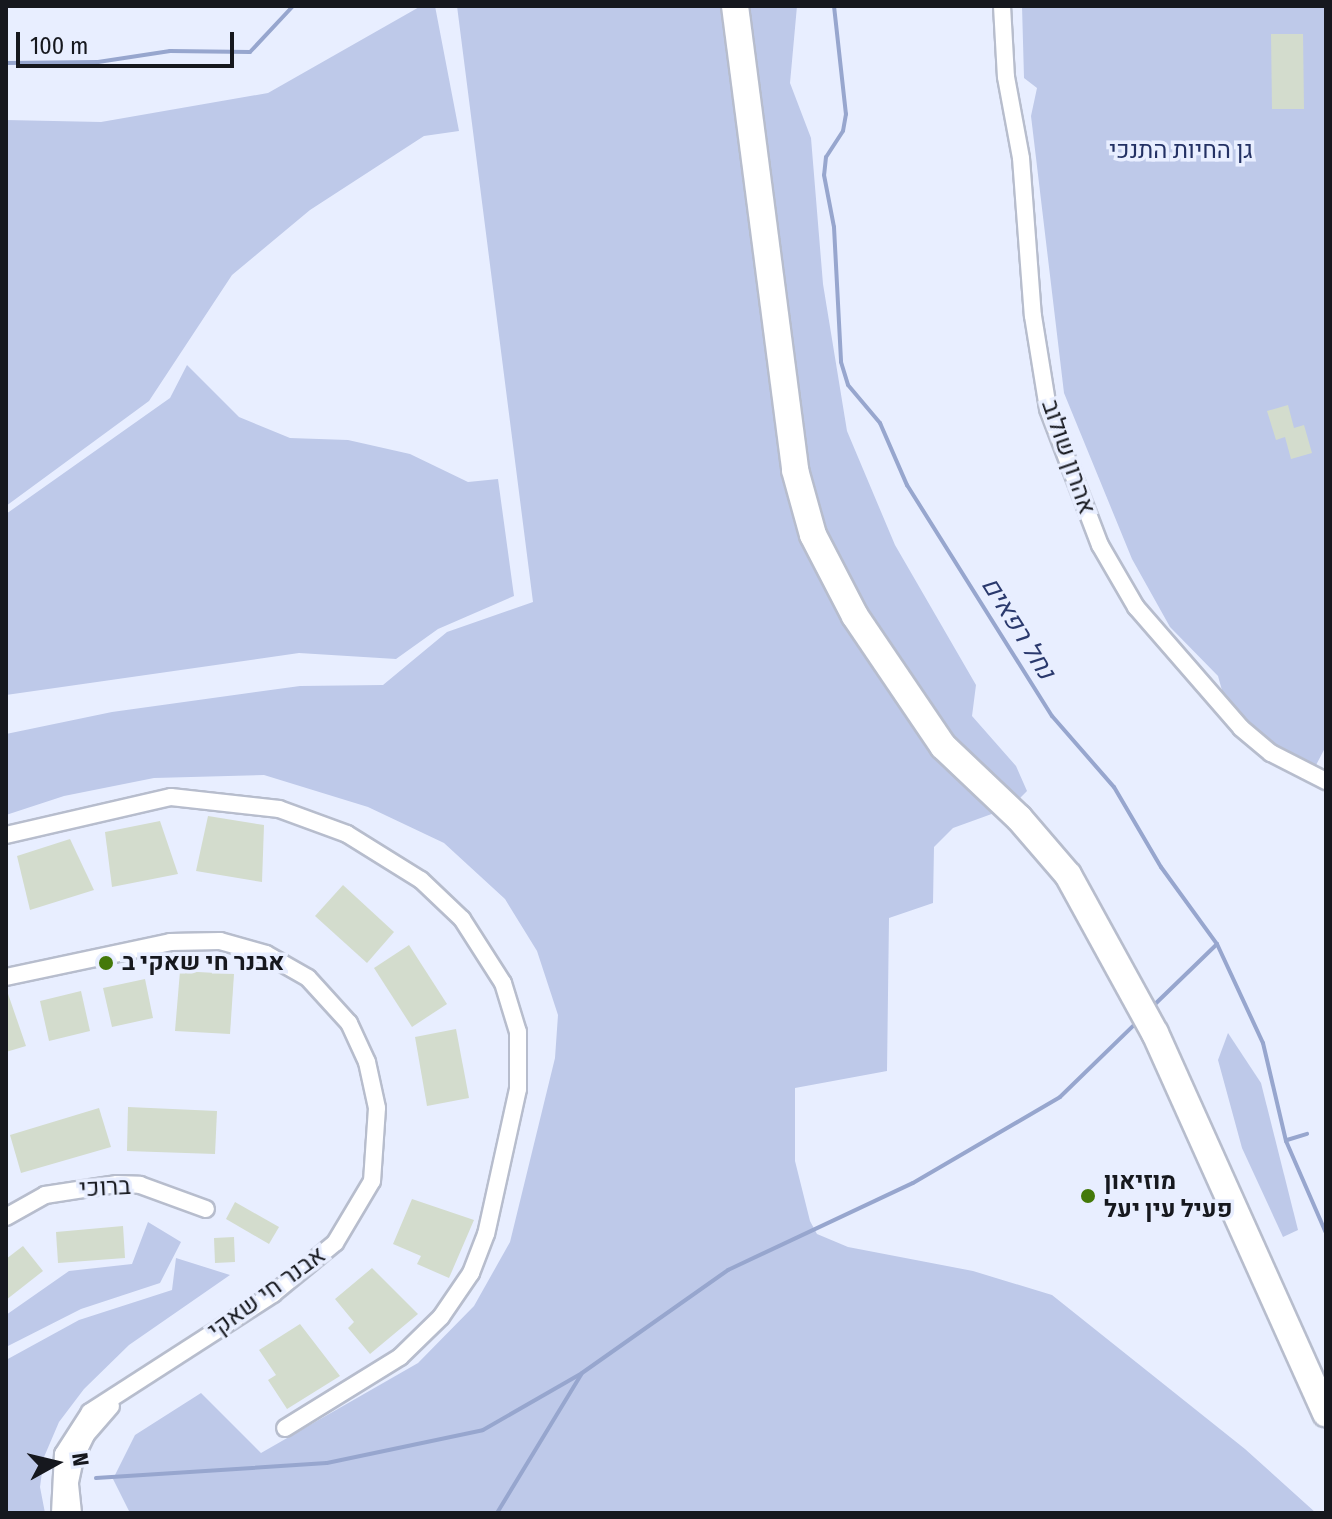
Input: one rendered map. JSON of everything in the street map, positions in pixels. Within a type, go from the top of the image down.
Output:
[{"type":"main road","points":[[735,6],[795,470],[813,535],[855,616],[943,746],[1019,818],[1068,875],[1144,1014],[1326,1413]]},
{"type":"street","name":"אהרון שולוב","points":[[1002,6],[1048,409],[1100,545],[1136,607],[1241,728],[1271,753],[1326,781]]},
{"type":"street","points":[[6,835],[171,797],[279,809],[347,834],[421,880],[462,919],[503,983],[518,1032],[518,1089],[486,1234],[471,1273],[441,1317],[400,1357],[285,1428]]},
{"type":"street","name":"אבנר חי שאקי","points":[[6,977],[170,942],[243,946],[287,964],[324,992],[349,1023],[367,1062],[377,1108],[375,1167],[350,1222],[296,1278],[90,1412],[76,1428],[60,1469],[60,1513]]},
{"type":"street","name":"ברוכי","points":[[6,1217],[45,1195],[117,1184],[140,1185],[206,1209]]},
{"type":"street","name":"אבנר חי שאקי","points":[[73,1513],[70,1482],[80,1445],[129,1388]]},
{"type":"green space","points":[[421,6],[435,6],[459,131],[424,136],[310,210],[232,275],[149,401],[6,506],[6,120],[101,122],[268,93]]},
{"type":"green space","points":[[457,6],[797,6],[790,83],[811,138],[823,284],[847,431],[895,545],[976,685],[972,716],[1016,766],[1027,791],[1011,807],[953,828],[934,847],[933,903],[889,918],[887,1071],[795,1088],[795,1161],[810,1221],[817,1234],[848,1247],[973,1271],[1052,1295],[1245,1449],[1316,1513],[130,1513],[113,1479],[135,1435],[201,1393],[261,1453],[418,1363],[474,1306],[510,1242],[555,1058],[558,1015],[537,951],[505,899],[444,843],[368,807],[264,775],[154,778],[64,796],[6,815],[6,734],[112,712],[300,686],[383,685],[447,632],[533,602]]},
{"type":"green space","name":"גן החיות התנכי","points":[[1022,6],[1326,6],[1326,746],[1314,769],[1278,748],[1246,720],[1223,694],[1218,676],[1170,627],[1132,559],[1064,393],[1031,116],[1037,88],[1024,78]]},
{"type":"green space","points":[[187,365],[239,417],[290,438],[348,440],[410,454],[468,482],[498,479],[514,596],[438,629],[396,659],[299,653],[6,695],[6,514],[170,398]]},
{"type":"green space","points":[[1228,1033],[1261,1083],[1298,1230],[1283,1237],[1242,1148],[1218,1060]]},
{"type":"green space","points":[[148,1222],[181,1242],[160,1283],[81,1309],[6,1347],[6,1315],[69,1271],[132,1264]]},
{"type":"green space","points":[[176,1258],[230,1275],[129,1345],[84,1389],[59,1422],[44,1457],[40,1487],[45,1513],[6,1513],[6,1360],[79,1320],[172,1290]]},
{"type":"building","points":[[1271,34],[1303,34],[1304,109],[1272,109]]},
{"type":"building","points":[[1288,405],[1294,428],[1304,425],[1312,453],[1291,459],[1285,437],[1276,440],[1267,411]]},
{"type":"building","points":[[208,816],[264,825],[262,882],[196,871]]},
{"type":"building","points":[[160,821],[178,874],[112,887],[105,832]]},
{"type":"building","points":[[70,839],[94,890],[30,910],[17,856]]},
{"type":"building","points":[[343,885],[394,932],[367,963],[315,916]]},
{"type":"building","points":[[409,945],[447,1004],[412,1027],[374,968]]},
{"type":"building","points":[[180,971],[234,974],[230,1034],[175,1031]]},
{"type":"building","points":[[145,979],[153,1018],[112,1027],[103,988]]},
{"type":"building","points":[[6,988],[26,1046],[6,1052]]},
{"type":"building","points":[[81,991],[90,1031],[49,1041],[40,1001]]},
{"type":"building","points":[[456,1029],[469,1098],[427,1106],[415,1037]]},
{"type":"building","points":[[128,1107],[217,1111],[215,1154],[127,1151]]},
{"type":"building","points":[[99,1108],[111,1147],[21,1173],[10,1135]]},
{"type":"building","points":[[412,1199],[474,1220],[449,1278],[417,1264],[421,1256],[393,1244]]},
{"type":"building","points":[[235,1202],[279,1227],[269,1244],[226,1219]]},
{"type":"building","points":[[123,1226],[125,1258],[58,1263],[56,1232]]},
{"type":"building","points":[[234,1237],[235,1262],[215,1263],[214,1238]]},
{"type":"building","points":[[23,1246],[43,1271],[6,1300],[6,1259]]},
{"type":"building","points":[[372,1268],[418,1314],[370,1354],[348,1328],[354,1322],[335,1299]]},
{"type":"building","points":[[300,1324],[340,1376],[287,1409],[268,1380],[276,1375],[259,1350]]},
{"type":"waterway","points":[[6,63],[98,62],[170,51],[250,52],[293,6]]},
{"type":"waterway","name":"נחל רפאים","points":[[834,6],[846,114],[843,131],[826,157],[824,175],[834,227],[841,362],[848,385],[880,423],[907,485],[1052,716],[1114,787],[1161,867],[1217,944],[1263,1043],[1286,1141],[1326,1233]]},
{"type":"waterway","points":[[1151,1008],[1217,944]]},
{"type":"waterway","points":[[96,1478],[327,1463],[483,1430],[582,1373],[728,1270],[913,1183],[1060,1097],[1137,1022]]},
{"type":"waterway","points":[[1287,1140],[1307,1134]]},
{"type":"waterway","points":[[497,1513],[581,1375]]},
{"type":"place","name":"אבנר חי שאקי ב","points":[[106,963]]},
{"type":"place","name":"מוזיאון פעיל עין יעל","points":[[1088,1196]]}]
